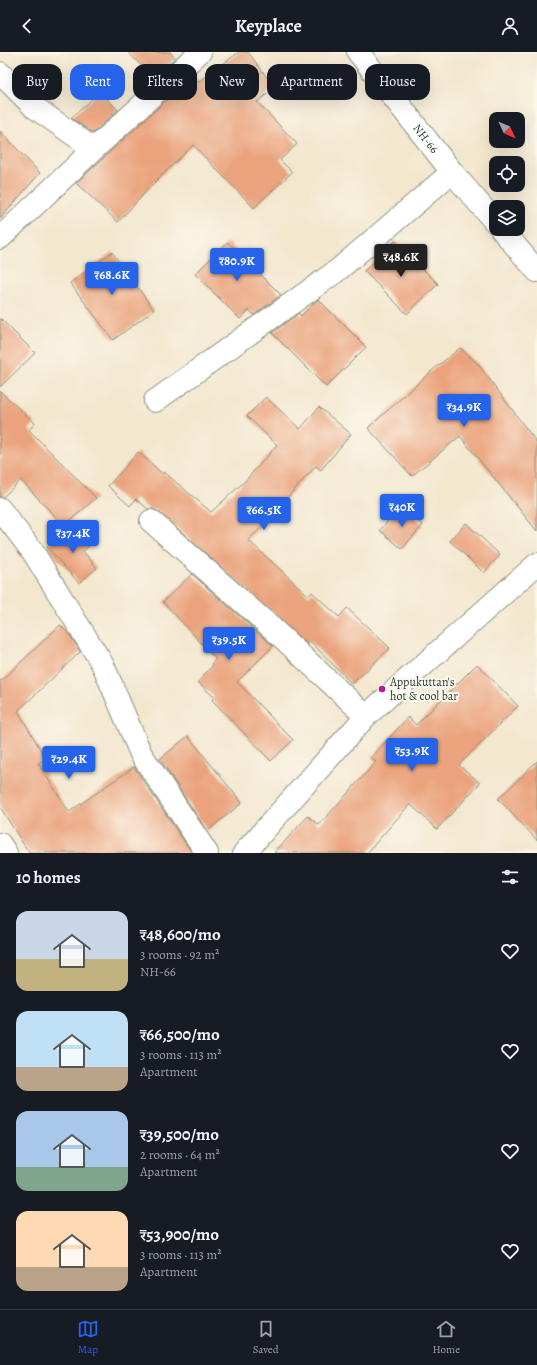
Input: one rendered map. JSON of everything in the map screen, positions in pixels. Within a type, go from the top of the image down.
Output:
[{"type":"street","points":[[0,238],[200,52]]},
{"type":"street","name":"NH-66","points":[[358,52],[452,172],[489,215]]},
{"type":"street","points":[[0,73],[34,107],[94,149]]},
{"type":"street","points":[[155,401],[338,270],[452,172]]},
{"type":"street","points":[[507,236],[537,270]]},
{"type":"street","points":[[0,509],[33,552],[103,665],[141,754],[207,853]]},
{"type":"street","points":[[152,521],[267,624],[366,716]]},
{"type":"street","points":[[244,853],[366,716],[537,564]]},
{"type":"street","points":[[0,844],[6,853]]},
{"type":"building","points":[[128,52],[170,52],[175,58],[168,64],[140,64]]},
{"type":"building","points":[[239,52],[248,52],[257,64],[223,64]]},
{"type":"building","points":[[259,67],[267,77],[267,94],[257,102],[297,144],[280,160],[292,172],[254,208],[193,145],[155,182],[118,222],[76,183],[167,100],[197,100],[197,80],[199,82],[205,78],[205,100],[259,100]]},
{"type":"building","points":[[91,100],[108,100],[118,110],[93,133],[71,118]]},
{"type":"building","points":[[0,131],[40,173],[0,219]]},
{"type":"building","points":[[395,241],[438,284],[407,314],[364,271]]},
{"type":"building","points":[[228,242],[281,295],[254,315],[249,310],[240,319],[195,274]]},
{"type":"building","points":[[112,252],[154,310],[113,340],[70,283]]},
{"type":"building","points":[[318,299],[366,347],[326,387],[272,333],[299,313],[301,316]]},
{"type":"building","points":[[0,318],[35,353],[0,387]]},
{"type":"building","points":[[460,348],[478,364],[537,443],[537,531],[460,436],[412,476],[368,428],[435,368]]},
{"type":"building","points":[[0,391],[35,423],[29,430],[96,498],[64,526],[21,480],[3,497],[0,497]]},
{"type":"building","points":[[266,397],[300,429],[319,407],[351,434],[321,470],[316,466],[275,511],[277,513],[248,540],[309,596],[312,592],[339,617],[347,608],[390,648],[352,684],[310,641],[307,644],[159,512],[154,509],[148,509],[136,499],[130,506],[108,486],[138,452],[211,512],[245,481],[277,445],[247,416]]},
{"type":"building","points":[[402,506],[423,525],[402,549],[380,530]]},
{"type":"building","points":[[466,523],[500,555],[484,573],[450,541]]},
{"type":"building","points":[[70,525],[90,545],[83,551],[97,568],[79,583],[47,547]]},
{"type":"building","points":[[192,574],[273,646],[237,682],[293,740],[271,761],[212,700],[214,697],[198,682],[213,665],[212,663],[216,659],[163,602]]},
{"type":"building","points":[[60,625],[70,635],[80,652],[18,711],[46,759],[38,763],[69,812],[134,767],[192,853],[29,853],[0,807],[0,680],[1,681]]},
{"type":"building","points":[[477,664],[518,706],[459,765],[480,783],[437,829],[410,804],[367,853],[274,853],[308,816],[319,825],[376,762],[371,758],[408,717],[416,725]]},
{"type":"building","points":[[188,736],[242,803],[207,831],[160,759]]},
{"type":"building","points":[[537,761],[537,840],[498,799]]},
{"type":"place","name":"Appukuttan's hot & cool bar","points":[[382,689]]}]
